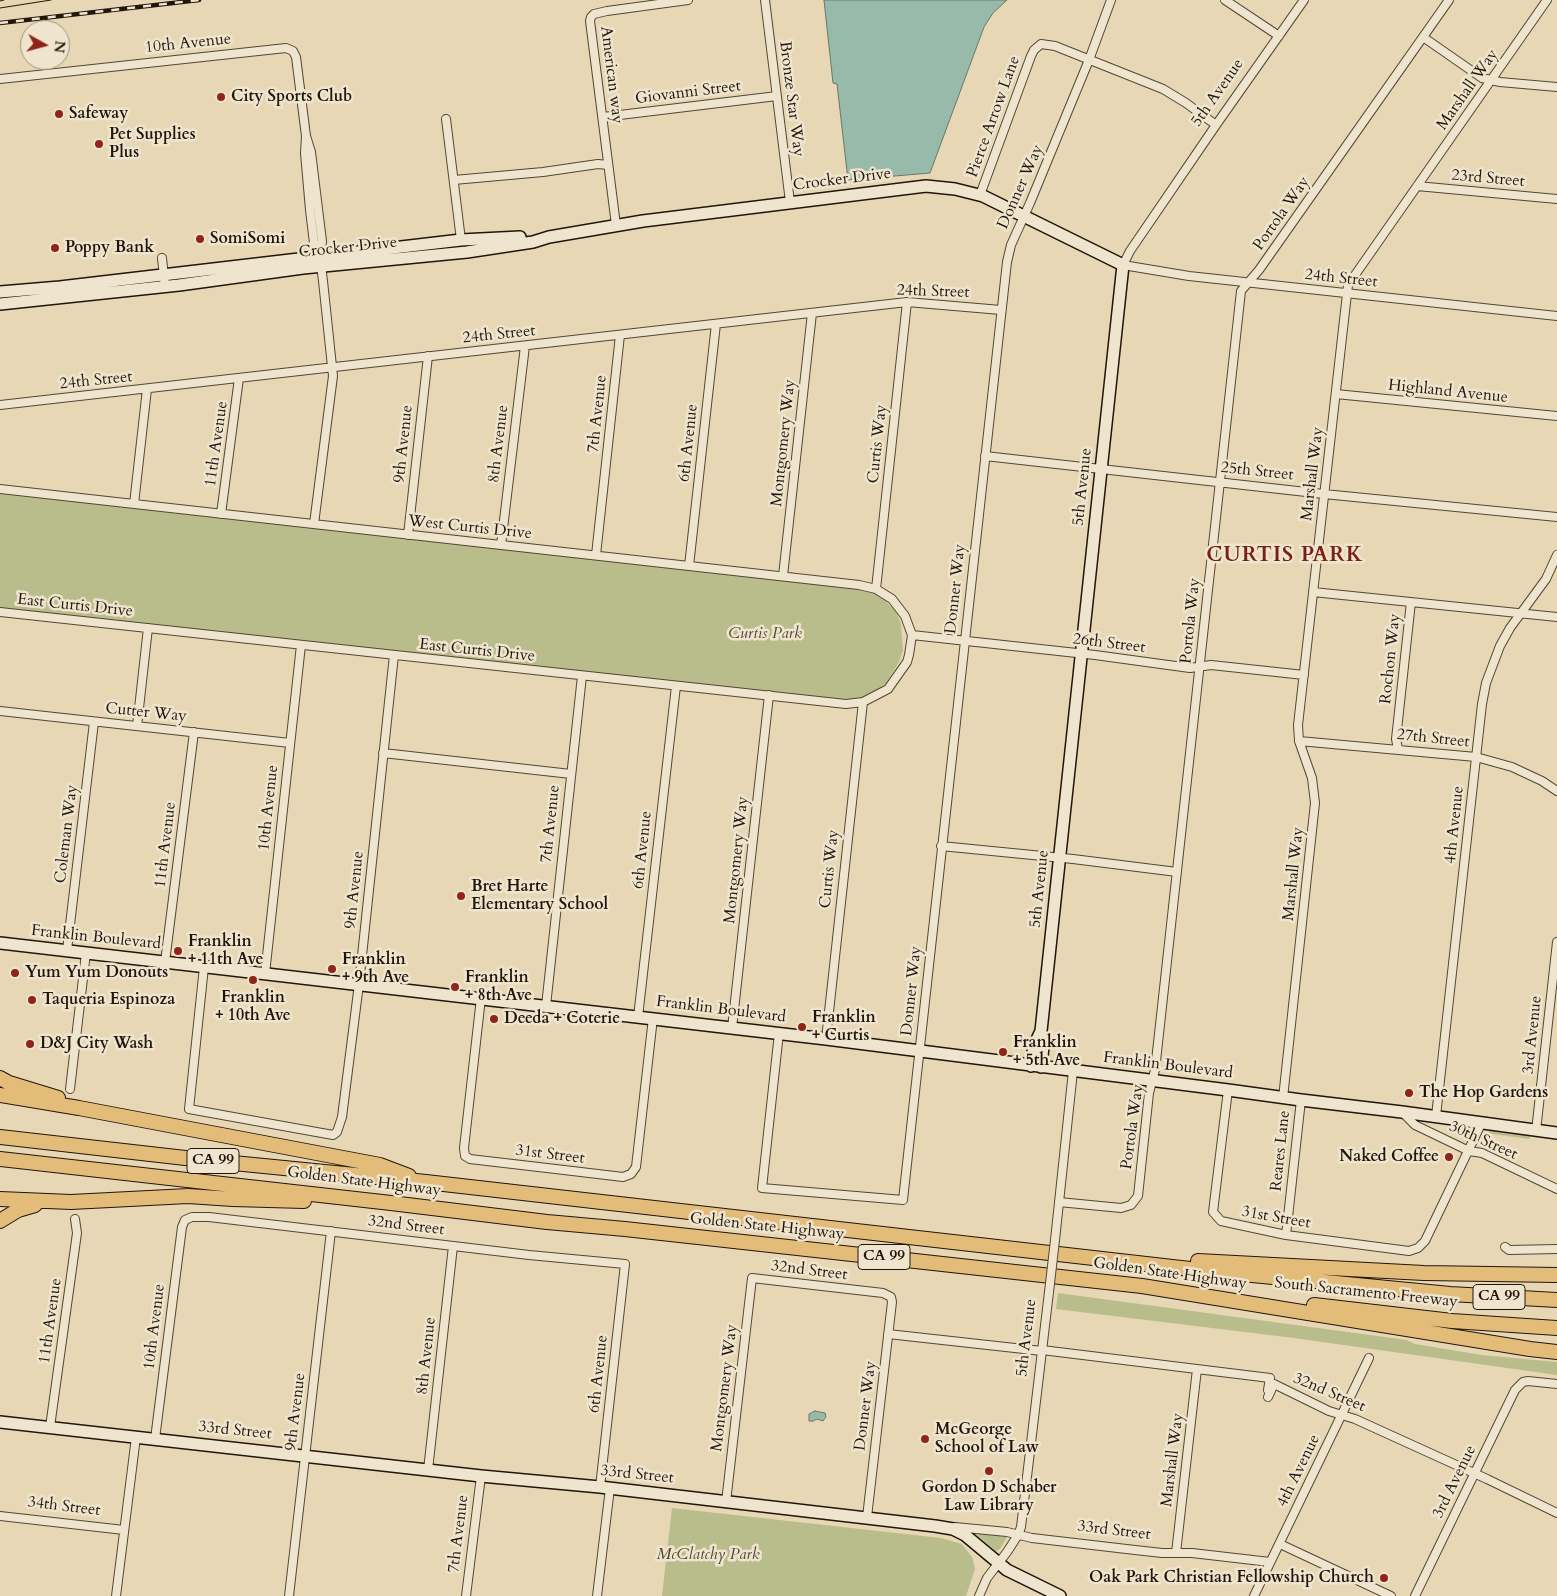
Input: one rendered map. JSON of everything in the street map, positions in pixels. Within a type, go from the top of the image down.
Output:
[{"type":"highway","points":[[0,1078],[10,1083],[55,1096],[79,1108]]},
{"type":"highway","points":[[0,1095],[79,1108],[380,1165],[426,1182]]},
{"type":"highway","name":"Golden State Highway","points":[[0,1137],[203,1160],[426,1182],[1190,1269],[1450,1294],[1557,1300]]},
{"type":"highway","name":"Golden State Highway","points":[[0,1159],[547,1222],[1142,1286],[1557,1352]]},
{"type":"highway","points":[[0,1199],[50,1202],[188,1196],[233,1200],[392,1203]]},
{"type":"highway","points":[[0,1221],[18,1210],[50,1202]]},
{"type":"highway","points":[[1086,1256],[1424,1272],[1557,1275]]},
{"type":"highway","name":"South Sacramento Freeway","points":[[1142,1286],[1452,1320],[1557,1328]]},
{"type":"street","points":[[678,1],[688,0]]},
{"type":"street","name":"Bronze Star Way","points":[[765,0],[790,202]]},
{"type":"street","name":"Donner Way","points":[[779,1033],[762,1188],[903,1200],[1009,250],[1089,60],[1111,0]]},
{"type":"street","points":[[1225,0],[1278,36]]},
{"type":"street","name":"5th Avenue","points":[[1036,1066],[1043,1046],[1041,1031],[1123,265],[1130,251],[1216,124],[1304,0]]},
{"type":"street","name":"Portola Way","points":[[1059,1202],[1121,1208],[1131,1205],[1138,1196],[1177,872],[1241,291],[1449,0]]},
{"type":"street","name":"Marshall Way","points":[[1283,1098],[1315,803],[1312,778],[1299,741],[1298,725],[1348,285],[1547,0]]},
{"type":"street","name":"American way","points":[[616,225],[591,17],[594,14],[608,11],[678,1]]},
{"type":"street","points":[[1423,37],[1482,78],[1557,87]]},
{"type":"street","name":"Pierce Arrow Lane","points":[[980,195],[1034,50],[1041,44],[1049,44],[1163,89],[1181,99],[1216,124]]},
{"type":"street","name":"10th Avenue","points":[[0,79],[286,48],[293,51],[296,57],[306,136],[311,152],[322,241],[320,262],[332,367],[314,524]]},
{"type":"street","name":"Giovanni Street","points":[[603,117],[777,96]]},
{"type":"street","points":[[446,119],[461,240]]},
{"type":"street","points":[[454,180],[543,172],[598,164],[608,165]]},
{"type":"street","name":"Crocker Drive","points":[[320,262],[467,252],[533,242],[549,237],[616,225],[926,186],[955,188],[980,195],[1123,265]]},
{"type":"street","name":"23rd Street","points":[[1417,186],[1557,199]]},
{"type":"street","name":"Crocker Drive","points":[[0,292],[165,280],[320,262],[461,240],[549,237]]},
{"type":"street","points":[[162,258],[165,280]]},
{"type":"street","name":"24th Street","points":[[1123,265],[1189,276],[1557,316]]},
{"type":"street","name":"Crocker Drive","points":[[0,304],[66,298],[165,280]]},
{"type":"street","name":"24th Street","points":[[0,405],[907,302],[1001,310]]},
{"type":"street","name":"Curtis Way","points":[[876,589],[907,302]]},
{"type":"street","name":"Montgomery Way","points":[[783,576],[812,313]]},
{"type":"street","name":"6th Avenue","points":[[689,566],[716,324]]},
{"type":"street","name":"7th Avenue","points":[[596,556],[620,335]]},
{"type":"street","name":"8th Avenue","points":[[500,545],[525,346]]},
{"type":"street","name":"9th Avenue","points":[[408,535],[428,356]]},
{"type":"street","name":"11th Avenue","points":[[221,514],[239,378]]},
{"type":"street","points":[[134,504],[147,389]]},
{"type":"street","name":"Highland Avenue","points":[[1336,394],[1557,416]]},
{"type":"street","name":"25th Street","points":[[985,456],[1324,494],[1557,517]]},
{"type":"street","name":"West Curtis Drive","points":[[0,489],[859,585],[876,589],[892,599],[907,620],[912,635]]},
{"type":"street","name":"4th Avenue","points":[[1436,1116],[1482,704],[1486,683],[1500,646],[1520,613],[1546,579],[1557,555]]},
{"type":"street","points":[[1313,592],[1557,617]]},
{"type":"street","name":"Rochon Way","points":[[1398,749],[1396,740],[1411,602]]},
{"type":"street","name":"East Curtis Drive","points":[[0,612],[846,704],[872,699],[888,689],[896,680],[909,655],[912,635]]},
{"type":"street","points":[[137,726],[148,628]]},
{"type":"street","name":"26th Street","points":[[912,635],[1190,668],[1211,665],[1304,674]]},
{"type":"street","name":"10th Avenue","points":[[265,974],[301,645]]},
{"type":"street","name":"9th Avenue","points":[[204,967],[189,1109],[332,1135],[337,1132],[359,984],[394,655]]},
{"type":"street","name":"7th Avenue","points":[[546,1006],[582,676]]},
{"type":"street","name":"6th Avenue","points":[[638,1017],[676,686]]},
{"type":"street","name":"Montgomery Way","points":[[732,1028],[769,696]]},
{"type":"street","name":"Curtis Way","points":[[826,1039],[863,702]]},
{"type":"street","name":"Cutter Way","points":[[0,711],[290,743]]},
{"type":"street","name":"Coleman Way","points":[[67,950],[94,722]]},
{"type":"street","name":"11th Avenue","points":[[165,962],[194,732]]},
{"type":"street","name":"27th Street","points":[[1299,741],[1476,757],[1512,767],[1542,781],[1557,791]]},
{"type":"street","points":[[383,753],[571,774]]},
{"type":"street","points":[[941,846],[1177,872]]},
{"type":"street","name":"3rd Avenue","points":[[1536,1131],[1557,942]]},
{"type":"street","name":"Franklin Boulevard","points":[[0,943],[779,1033],[1557,1133]]},
{"type":"street","points":[[70,1090],[86,953]]},
{"type":"street","name":"31st Street","points":[[482,998],[464,1148],[465,1156],[470,1159],[614,1176],[623,1177],[631,1174],[636,1167],[653,1018]]},
{"type":"street","name":"5th Avenue","points":[[979,1596],[987,1578],[1018,1536],[1021,1527],[1074,1071]]},
{"type":"street","name":"31st Street","points":[[1228,1090],[1213,1212],[1221,1221],[1286,1235],[1409,1251],[1418,1248],[1425,1242],[1468,1151]]},
{"type":"street","name":"Reares Lane","points":[[1286,1235],[1300,1100]]},
{"type":"street","name":"30th Street","points":[[1402,1112],[1415,1125],[1468,1151],[1482,1153],[1557,1189]]},
{"type":"street","points":[[1468,1151],[1481,1124]]},
{"type":"street","name":"32nd Street","points":[[185,1220],[192,1217],[209,1218],[529,1255],[625,1264]]},
{"type":"street","name":"11th Avenue","points":[[50,1427],[77,1233],[75,1219]]},
{"type":"street","name":"10th Avenue","points":[[155,1439],[182,1227],[185,1220]]},
{"type":"street","name":"9th Avenue","points":[[289,1596],[331,1231]]},
{"type":"street","name":"8th Avenue","points":[[428,1470],[453,1246]]},
{"type":"street","points":[[1505,1247],[1509,1250],[1557,1250]]},
{"type":"street","name":"6th Avenue","points":[[597,1596],[625,1264]]},
{"type":"street","name":"Montgomery Way","points":[[726,1502],[752,1278]]},
{"type":"street","name":"32nd Street","points":[[752,1278],[883,1293],[891,1297]]},
{"type":"street","name":"Donner Way","points":[[867,1518],[891,1297]]},
{"type":"street","name":"32nd Street","points":[[888,1334],[1270,1378],[1268,1397],[1274,1384],[1329,1411],[1355,1419],[1474,1473],[1557,1513]]},
{"type":"street","name":"4th Avenue","points":[[1254,1596],[1369,1358]]},
{"type":"street","name":"Marshall Way","points":[[1176,1554],[1197,1369]]},
{"type":"street","name":"3rd Avenue","points":[[1415,1596],[1514,1390],[1523,1382],[1532,1380],[1557,1384]]},
{"type":"street","name":"33rd Street","points":[[0,1422],[935,1526],[1007,1532],[1018,1536],[1135,1550],[1176,1554],[1192,1553],[1270,1562]]},
{"type":"street","points":[[116,1596],[136,1437]]},
{"type":"street","name":"7th Avenue","points":[[466,1596],[481,1476]]},
{"type":"street","name":"34th Street","points":[[0,1516],[124,1530]]},
{"type":"street","points":[[935,1526],[953,1529],[965,1535],[998,1564],[1060,1596]]},
{"type":"street","points":[[1280,1544],[1391,1596]]},
{"type":"green space","name":"Curtis Park","points":[[0,493],[858,587],[872,591],[884,599],[896,612],[901,624],[903,650],[899,662],[886,683],[863,698],[844,700],[0,608]]},
{"type":"green space","points":[[1488,1132],[1530,1136],[1529,1139],[1492,1134]]},
{"type":"green space","points":[[1058,1293],[1407,1340],[1415,1344],[1482,1355],[1557,1362],[1557,1375],[1294,1338],[1056,1309]]},
{"type":"green space","name":"McClatchy Park","points":[[672,1508],[941,1538],[962,1544],[972,1557],[975,1569],[966,1596],[662,1596]]},
{"type":"green space","points":[[975,1533],[1007,1537],[1000,1549],[996,1551]]},
{"type":"shaded area","points":[[824,0],[1007,0],[993,13],[984,27],[930,173],[848,180],[837,84],[833,83]]},
{"type":"shaded area","points":[[815,1411],[825,1413],[826,1417],[823,1421],[817,1419],[809,1421],[809,1414]]},
{"type":"tram line","points":[[0,1],[4,0]]},
{"type":"tram line","points":[[0,8],[51,0]]},
{"type":"railway","points":[[0,23],[199,0]]},
{"type":"place","name":"City Sports Club","points":[[221,97]]},
{"type":"place","name":"Safeway","points":[[59,114]]},
{"type":"place","name":"Pet Supplies Plus","points":[[99,144]]},
{"type":"place","name":"SomiSomi","points":[[200,239]]},
{"type":"place","name":"Poppy Bank","points":[[55,248]]},
{"type":"place","name":"Bret Harte Elementary School","points":[[461,896]]},
{"type":"place","name":"Franklin + 11th Ave","points":[[178,951]]},
{"type":"place","name":"Franklin + 9th Ave","points":[[332,969]]},
{"type":"place","name":"Yum Yum Donouts","points":[[15,973]]},
{"type":"place","name":"Franklin + 10th Ave","points":[[253,980]]},
{"type":"place","name":"Franklin + 8th Ave","points":[[455,987]]},
{"type":"place","name":"Taqueria Espinoza","points":[[32,1000]]},
{"type":"place","name":"Deeda + Coterie","points":[[494,1019]]},
{"type":"place","name":"Franklin + Curtis","points":[[802,1027]]},
{"type":"place","name":"D&J City Wash","points":[[30,1044]]},
{"type":"place","name":"Franklin + 5th Ave","points":[[1003,1052]]},
{"type":"place","name":"The Hop Gardens","points":[[1409,1093]]},
{"type":"place","name":"Naked Coffee","points":[[1449,1157]]},
{"type":"place","name":"McGeorge School of Law","points":[[925,1439]]},
{"type":"place","name":"Gordon D Schaber Law Library","points":[[989,1471]]},
{"type":"place","name":"Oak Park Christian Fellowship Church","points":[[1384,1578]]},
{"type":"district","name":"CURTIS PARK","points":[[1285,556]]}]
